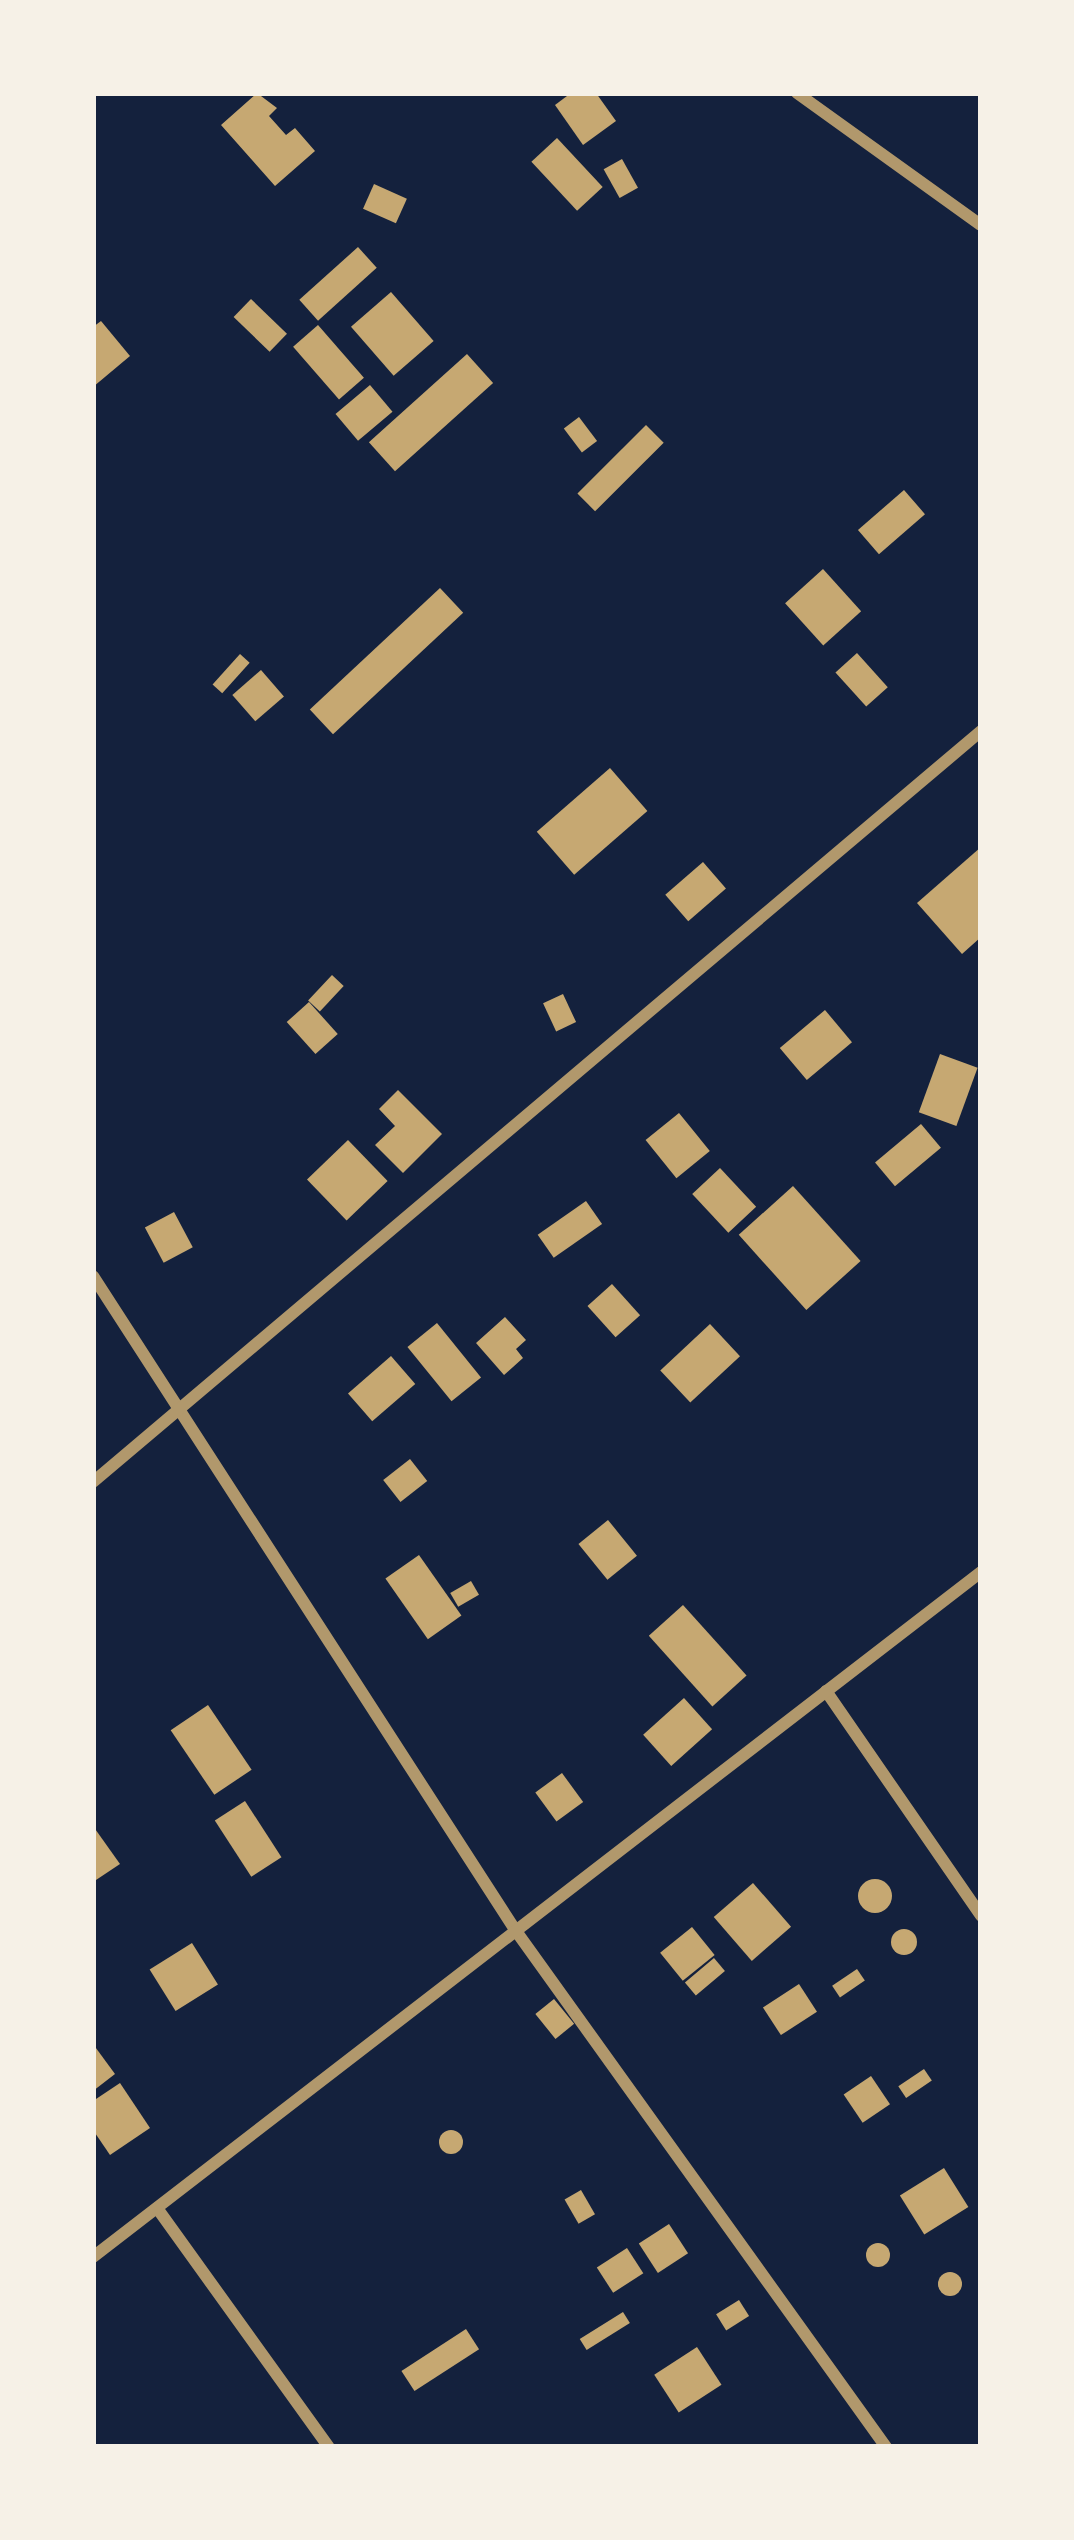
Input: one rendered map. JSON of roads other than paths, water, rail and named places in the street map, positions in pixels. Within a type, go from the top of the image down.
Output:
[{"type":"street","points":[[797,93],[981,225]]},
{"type":"street","points":[[93,1481],[184,1413],[981,731]]},
{"type":"street","points":[[93,1276],[516,1931],[886,2447]]},
{"type":"street","points":[[93,2257],[981,1572]]},
{"type":"street","points":[[826,1691],[981,1916]]},
{"type":"street","points":[[157,2208],[329,2447]]}]
